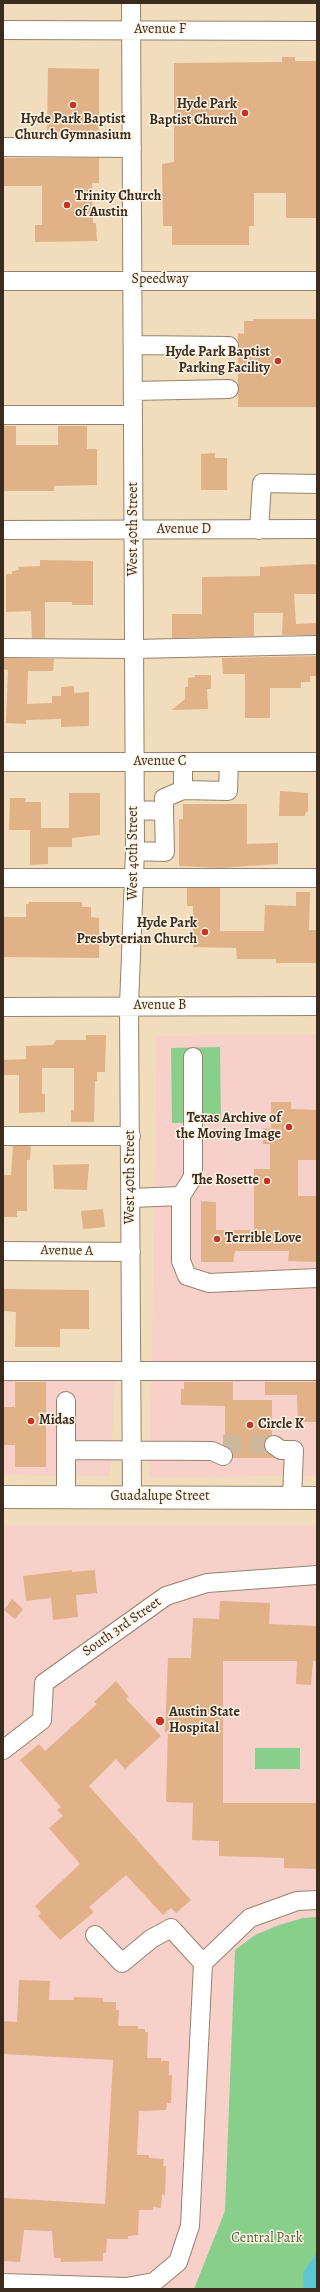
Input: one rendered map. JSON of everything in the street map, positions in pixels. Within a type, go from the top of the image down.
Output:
[{"type":"main road","name":"Guadalupe Street","points":[[3,1498],[317,1498]]},
{"type":"street","name":"West 40th Street","points":[[131,3],[134,280],[133,415],[135,762],[135,878],[130,1006],[132,1136],[132,1498]]},
{"type":"street","name":"Avenue F","points":[[3,30],[317,31]]},
{"type":"street","points":[[3,147],[132,148]]},
{"type":"street","name":"Speedway","points":[[3,281],[317,281]]},
{"type":"street","points":[[133,345],[229,346]]},
{"type":"street","points":[[133,391],[229,389]]},
{"type":"street","points":[[3,415],[133,415]]},
{"type":"street","points":[[259,530],[262,483],[317,484]]},
{"type":"street","name":"Avenue D","points":[[3,530],[317,529]]},
{"type":"street","points":[[3,648],[134,649],[317,645]]},
{"type":"street","name":"Avenue C","points":[[3,762],[317,762]]},
{"type":"street","points":[[182,790],[183,762]]},
{"type":"street","points":[[135,851],[165,852],[164,798],[182,790],[228,791],[229,762]]},
{"type":"street","points":[[135,810],[164,811]]},
{"type":"street","points":[[3,878],[317,878]]},
{"type":"street","name":"Avenue B","points":[[3,1007],[317,1006]]},
{"type":"street","points":[[193,1057],[193,1177],[181,1196],[181,1261],[187,1276],[209,1283],[317,1278]]},
{"type":"street","points":[[3,1136],[132,1136]]},
{"type":"street","points":[[131,1198],[181,1196]]},
{"type":"street","name":"Avenue A","points":[[3,1251],[131,1252]]},
{"type":"street","points":[[3,1371],[317,1371]]},
{"type":"street","points":[[66,1401],[66,1498]]},
{"type":"street","points":[[66,1450],[219,1450]]},
{"type":"street","points":[[277,1450],[294,1450],[292,1498]]},
{"type":"street","name":"South 3rd Street","points":[[3,1750],[42,1720],[44,1683],[166,1596],[207,1583],[317,1576]]},
{"type":"street","points":[[3,2283],[126,2287],[154,2282],[178,2262],[190,2226],[203,1963],[250,1918],[297,1900],[317,1900]]},
{"type":"street","points":[[94,1935],[122,1963],[151,1939],[171,1928],[203,1963]]},
{"type":"shaded area","points":[[317,1034],[317,1476],[150,1477],[157,1036]]},
{"type":"shaded area","points":[[3,1375],[115,1376],[110,1476],[3,1475]]},
{"type":"shaded area","name":"Austin State Hospital","points":[[3,1525],[317,1525],[317,1917],[303,1918],[279,1925],[255,1935],[235,1950],[225,2211],[194,2289],[3,2289]]},
{"type":"green space","points":[[220,1047],[221,1122],[172,1123],[171,1048]]},
{"type":"green space","points":[[255,1748],[300,1748],[300,1769],[255,1769]]},
{"type":"green space","name":"Central Park","points":[[317,1917],[317,2289],[194,2289],[225,2211],[235,1950],[255,1935],[279,1925],[303,1918]]},
{"type":"water","points":[[317,2252],[317,2289],[304,2289],[303,2273]]},
{"type":"building","name":"Hyde Park Baptist Church","points":[[282,57],[295,57],[295,61],[317,61],[317,218],[286,218],[286,193],[254,193],[254,226],[249,226],[249,245],[172,245],[172,226],[163,226],[162,164],[174,162],[174,63],[282,62]]},
{"type":"building","name":"Hyde Park Baptist Church Gymnasium","points":[[48,68],[99,69],[99,137],[47,137]]},
{"type":"building","name":"Trinity Church of Austin","points":[[3,158],[99,158],[99,183],[92,183],[93,223],[96,223],[97,241],[35,242],[35,225],[42,225],[42,186],[3,186]]},
{"type":"building","name":"Hyde Park Baptist Parking Facility","points":[[253,319],[317,319],[317,407],[238,407],[238,333],[244,334],[244,321],[253,321]]},
{"type":"building","points":[[3,426],[16,426],[16,445],[58,445],[58,426],[87,426],[87,449],[97,449],[97,485],[54,486],[54,491],[3,491]]},
{"type":"building","points":[[215,453],[215,458],[227,458],[227,490],[201,490],[201,454]]},
{"type":"building","points":[[40,560],[93,561],[93,605],[72,605],[72,602],[45,602],[45,638],[32,638],[31,611],[6,612],[6,574],[12,574],[12,571],[19,570],[18,567],[40,566]]},
{"type":"building","points":[[317,565],[317,594],[294,594],[296,624],[317,623],[317,635],[282,635],[283,613],[254,613],[254,636],[172,638],[172,614],[202,614],[202,577],[260,576],[260,567]]},
{"type":"building","points":[[317,656],[317,676],[310,676],[310,682],[301,682],[301,688],[270,688],[270,718],[245,718],[245,674],[223,674],[222,658]]},
{"type":"building","points":[[3,658],[54,659],[53,671],[28,671],[27,704],[52,703],[52,696],[61,696],[61,687],[74,686],[74,693],[89,692],[89,726],[61,727],[61,719],[26,720],[26,724],[6,723],[8,670],[3,669]]},
{"type":"building","points":[[195,675],[211,675],[211,689],[207,689],[208,709],[172,710],[185,699],[185,687],[188,687],[188,678],[195,677]]},
{"type":"building","points":[[280,791],[308,793],[308,811],[306,812],[305,816],[279,816]]},
{"type":"building","points":[[69,793],[100,793],[100,835],[72,838],[72,847],[48,847],[48,864],[30,865],[30,830],[9,830],[10,798],[26,798],[25,802],[41,802],[41,828],[69,828]]},
{"type":"building","points":[[183,804],[247,804],[247,844],[278,843],[278,864],[220,868],[179,866],[179,819],[183,819]]},
{"type":"building","points":[[187,888],[220,888],[220,931],[264,931],[265,905],[296,906],[296,892],[310,892],[309,930],[317,930],[317,963],[276,963],[276,959],[237,959],[236,948],[193,947],[193,906],[187,906]]},
{"type":"building","points":[[29,902],[82,902],[82,907],[91,907],[91,917],[99,918],[99,958],[3,957],[3,917],[26,917],[26,904],[29,904]]},
{"type":"building","points":[[86,1035],[106,1035],[105,1072],[97,1072],[97,1081],[95,1081],[94,1122],[71,1122],[71,1110],[74,1110],[74,1068],[42,1068],[42,1094],[45,1094],[45,1112],[19,1113],[19,1075],[3,1075],[3,1060],[26,1059],[26,1046],[53,1045],[56,1040],[86,1040]]},
{"type":"building","points":[[271,1102],[291,1102],[291,1109],[317,1110],[317,1160],[298,1160],[298,1196],[317,1196],[317,1262],[288,1261],[289,1251],[235,1251],[233,1262],[201,1262],[201,1201],[216,1202],[216,1230],[254,1230],[254,1169],[270,1169],[270,1144],[263,1144],[263,1128],[271,1129]]},
{"type":"building","points":[[13,1146],[31,1146],[30,1160],[27,1160],[27,1211],[17,1211],[17,1217],[3,1217],[3,1175],[11,1175]]},
{"type":"building","points":[[89,1164],[87,1190],[54,1189],[53,1165]]},
{"type":"building","points":[[103,1209],[105,1227],[83,1229],[81,1211]]},
{"type":"building","points":[[3,1289],[89,1290],[89,1329],[60,1329],[60,1347],[15,1347],[16,1312],[3,1311]]},
{"type":"building","points":[[15,1382],[46,1382],[46,1467],[15,1467],[15,1445],[3,1445],[3,1407],[15,1407]]},
{"type":"building","points":[[184,1382],[233,1382],[233,1400],[272,1400],[272,1435],[266,1439],[264,1444],[265,1450],[274,1458],[233,1458],[231,1450],[223,1444],[223,1442],[225,1442],[225,1406],[181,1405],[181,1389],[184,1389]]},
{"type":"building","points":[[265,1382],[317,1382],[317,1422],[298,1422],[297,1395],[265,1395]]},
{"type":"building","points":[[72,1570],[72,1572],[95,1570],[97,1593],[76,1595],[78,1617],[53,1620],[51,1598],[26,1601],[23,1576]]},
{"type":"building","points":[[12,1599],[23,1609],[15,1619],[4,1610]]},
{"type":"building","points":[[220,1601],[270,1603],[269,1624],[317,1626],[317,1661],[313,1661],[311,1685],[296,1684],[297,1661],[223,1661],[223,1803],[317,1803],[317,1869],[284,1868],[284,1858],[219,1856],[219,1841],[192,1840],[193,1803],[166,1802],[168,1730],[165,1733],[168,1658],[191,1658],[193,1618],[219,1619]]},
{"type":"building","points":[[116,1681],[129,1697],[126,1699],[161,1736],[125,1769],[116,1759],[89,1786],[191,1900],[176,1913],[171,1908],[163,1915],[126,1875],[89,1907],[94,1912],[60,1940],[38,1916],[41,1913],[35,1906],[80,1864],[49,1828],[63,1816],[57,1810],[61,1807],[20,1760],[39,1744],[45,1751],[97,1704],[94,1702]]},
{"type":"building","points":[[19,1980],[50,1981],[49,2000],[74,2000],[74,1997],[103,1998],[103,2002],[116,2002],[116,2010],[119,2010],[118,2026],[138,2026],[138,2029],[145,2029],[145,2032],[148,2032],[147,2058],[161,2058],[161,2061],[169,2061],[169,2075],[172,2075],[171,2103],[167,2103],[166,2110],[139,2111],[137,2155],[149,2155],[149,2158],[164,2159],[163,2166],[166,2166],[165,2195],[162,2194],[161,2208],[153,2207],[153,2210],[139,2210],[138,2235],[128,2236],[128,2239],[107,2239],[106,2253],[103,2253],[103,2261],[61,2262],[61,2258],[54,2258],[52,2231],[24,2230],[20,2262],[3,2261],[3,2198],[105,2204],[113,2060],[3,2054],[3,2021],[17,2022]]},
{"type":"tunnel","points":[[223,1444],[274,1445]]},
{"type":"place","name":"Hyde Park Baptist Church Gymnasium","points":[[73,105]]},
{"type":"place","name":"Hyde Park Baptist Church","points":[[245,113]]},
{"type":"place","name":"Trinity Church of Austin","points":[[67,205]]},
{"type":"place","name":"Hyde Park Baptist Parking Facility","points":[[278,361]]},
{"type":"place","name":"Hyde Park Presbyterian Church","points":[[205,932]]},
{"type":"place","name":"Texas Archive of the Moving Image","points":[[289,1127]]},
{"type":"place","name":"The Rosette","points":[[267,1181]]},
{"type":"place","name":"Terrible Love","points":[[217,1239]]},
{"type":"place","name":"Midas","points":[[31,1421]]},
{"type":"place","name":"Circle K","points":[[250,1425]]},
{"type":"place","name":"Austin State Hospital","points":[[160,1721]]}]
